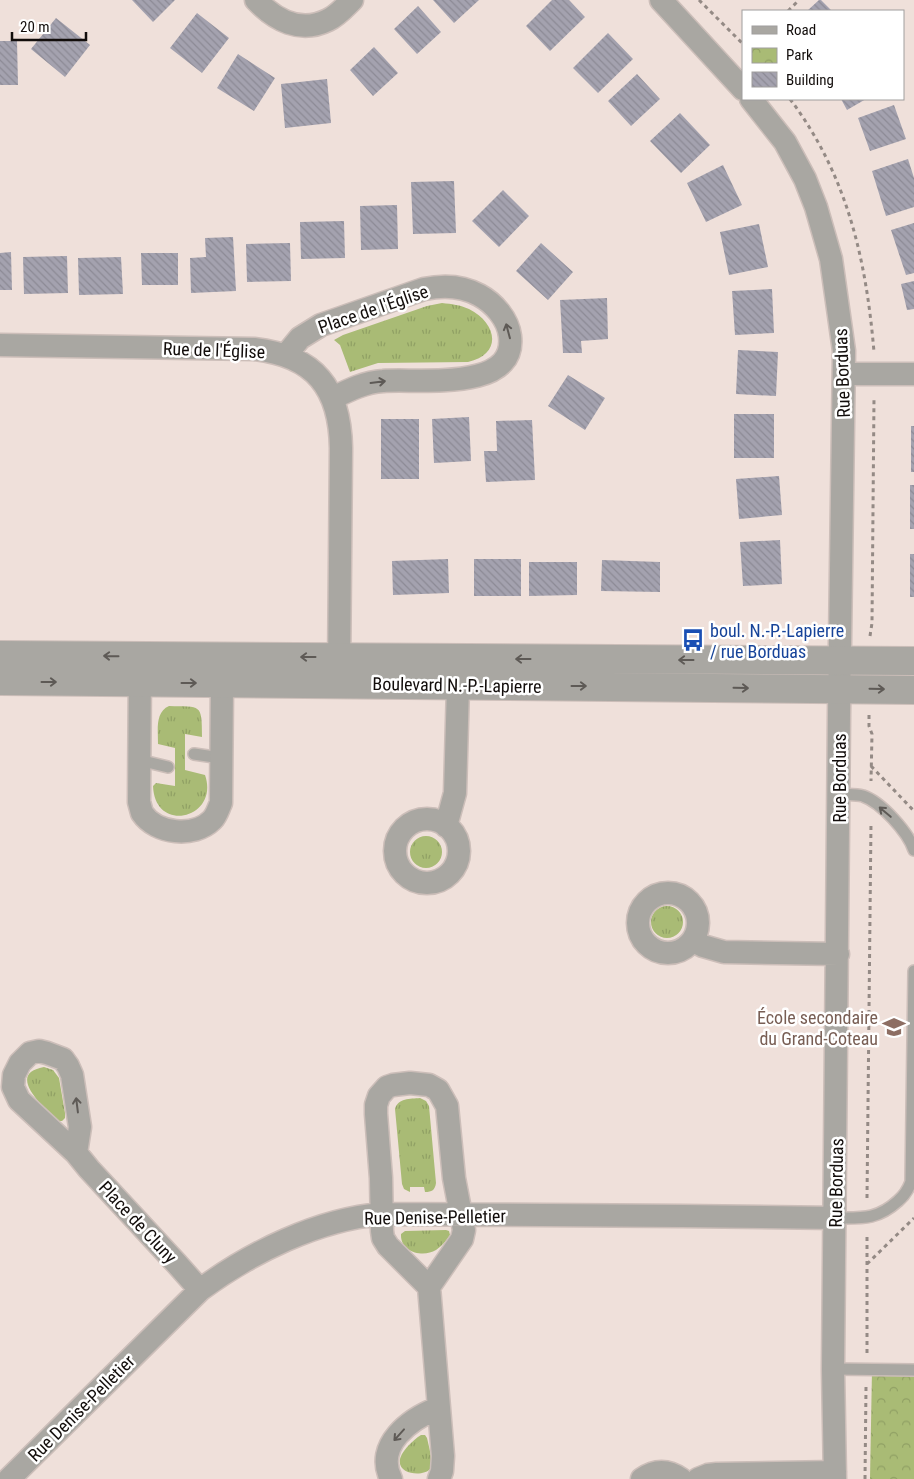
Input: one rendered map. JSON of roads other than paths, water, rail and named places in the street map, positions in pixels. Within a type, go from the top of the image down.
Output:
[{"type":"street","points":[[256,0],[269,13],[280,20],[293,24],[308,25],[328,20],[352,0]]},
{"type":"street","points":[[661,0],[742,88]]},
{"type":"street","name":"Rue Borduas","points":[[752,100],[785,142],[816,207],[825,236],[834,278],[842,326],[845,374],[839,689],[836,1218],[833,1369],[835,1476]]},
{"type":"street","name":"Place de l'Église","points":[[286,355],[300,338],[321,325],[437,287],[461,288],[484,298],[495,307],[507,326],[511,342],[509,351],[499,366],[490,373],[447,380],[382,381],[364,384],[333,398]]},
{"type":"street","name":"Rue de l'Église","points":[[0,345],[254,349],[286,355],[310,369],[328,388],[339,419],[340,684]]},
{"type":"street","points":[[845,374],[914,374]]},
{"type":"street","name":"Boulevard N.-P.-Lapierre","points":[[0,655],[140,669],[222,683],[914,690]]},
{"type":"street","name":"Boulevard N.-P.-Lapierre","points":[[0,681],[140,669],[339,657],[914,661]]},
{"type":"street","points":[[140,669],[139,802],[142,812],[150,821],[161,828],[172,831],[191,830],[201,827],[211,821],[217,814],[221,803],[222,683]]},
{"type":"street","points":[[446,826],[455,793],[458,686]]},
{"type":"street","points":[[693,940],[703,946],[724,952],[838,954]]},
{"type":"street","points":[[428,1287],[462,1240],[464,1230],[454,1178],[447,1106],[441,1094],[434,1087],[410,1083],[386,1087],[382,1091],[376,1105],[382,1230],[385,1242],[428,1287],[443,1463],[438,1479]]},
{"type":"street","name":"Place de Cluny","points":[[76,1153],[200,1290]]},
{"type":"street","name":"Rue Denise-Pelletier","points":[[9,1479],[200,1290],[235,1265],[271,1246],[300,1234],[356,1218],[382,1214],[836,1218]]},
{"type":"street","points":[[391,1479],[386,1460],[394,1441],[413,1421],[425,1413],[438,1408]]},
{"type":"street","points":[[0,1470],[9,1479]]},
{"type":"street","points":[[642,1479],[652,1473],[662,1472],[672,1473],[681,1479]]},
{"type":"street","points":[[698,1479],[717,1474],[835,1476]]},
{"type":"lane","points":[[194,754],[221,758]]},
{"type":"lane","points":[[139,760],[168,767]]},
{"type":"lane","points":[[839,794],[864,796],[871,800],[900,825],[909,838],[914,850]]},
{"type":"lane","points":[[836,1218],[867,1218],[878,1215],[885,1212],[909,1190],[911,1182],[914,971]]},
{"type":"lane","points":[[833,1369],[914,1370]]},
{"type":"place","name":"boul. N.-P.-Lapierre / rue Borduas","points":[[693,640]]},
{"type":"place","name":"École secondaire du Grand-Coteau","points":[[894,1027]]}]
